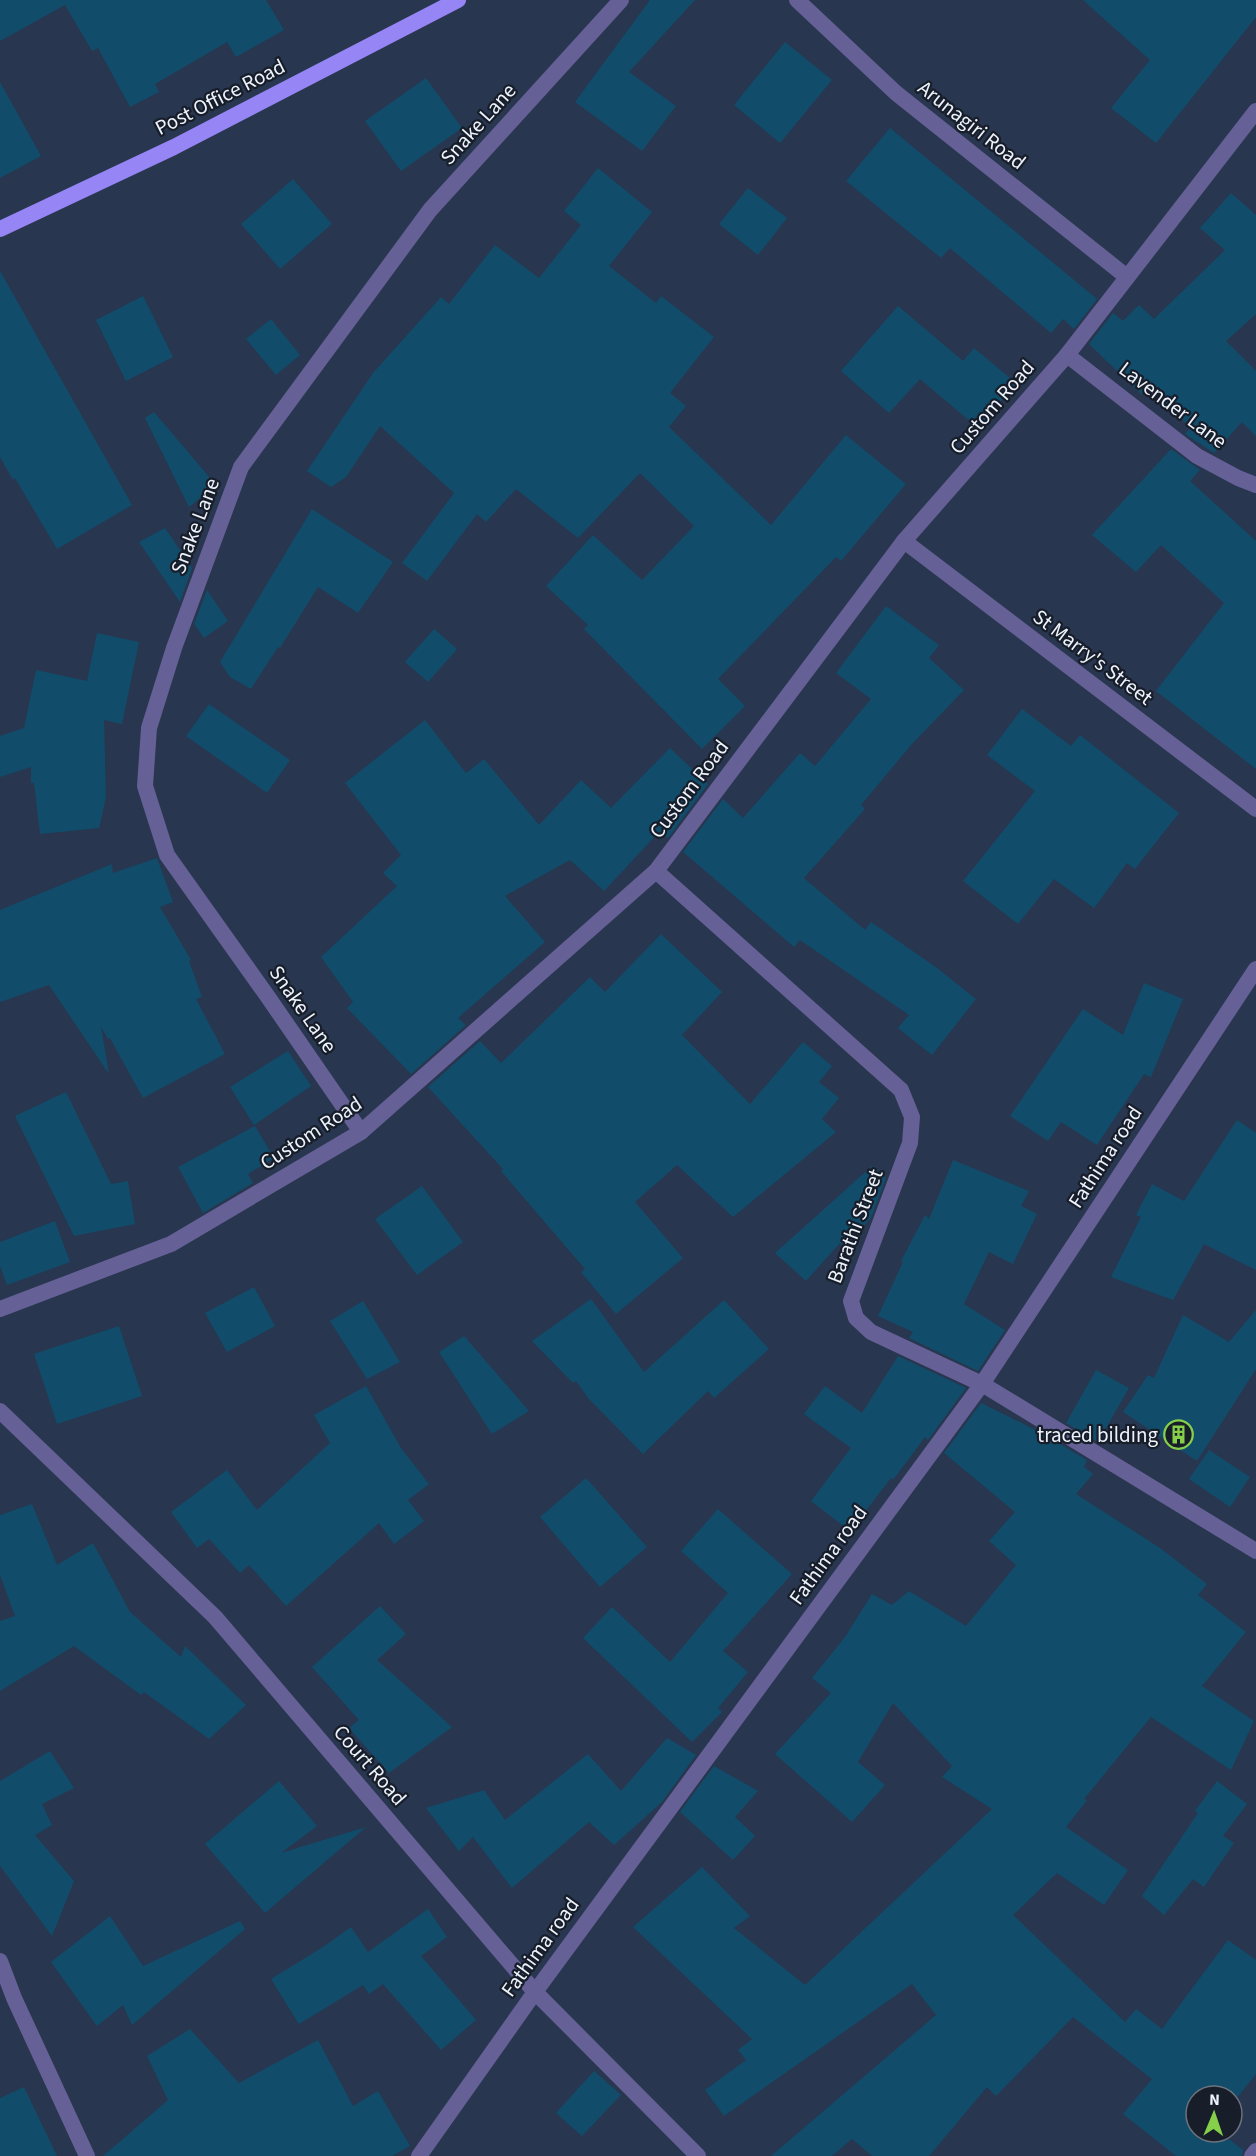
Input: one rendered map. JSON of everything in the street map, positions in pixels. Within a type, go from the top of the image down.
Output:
[{"type":"main road","name":"Post Office Road","points":[[0,229],[174,147],[458,0]]},
{"type":"street","name":"Snake Lane","points":[[361,1132],[167,855],[145,786],[149,728],[174,648],[241,468],[430,210],[621,0]]},
{"type":"street","name":"Arunagiri Road","points":[[797,0],[896,93],[1127,277]]},
{"type":"street","name":"Custom Road","points":[[0,1308],[171,1244],[361,1132],[656,870],[903,541],[1067,355],[1256,111]]},
{"type":"street","name":"Lavender Lane","points":[[1067,355],[1197,456],[1256,485]]},
{"type":"street","name":"St Marry's Street","points":[[903,541],[1256,809]]},
{"type":"street","name":"Barathi Street","points":[[656,870],[901,1090],[912,1117],[910,1143],[851,1301],[856,1318],[871,1332],[982,1383],[1256,1551]]},
{"type":"street","name":"Fathima road","points":[[419,2156],[535,1992],[982,1383],[1256,969]]},
{"type":"street","name":"Court Road","points":[[0,1411],[215,1617],[535,1992],[698,2156]]},
{"type":"street","points":[[0,1961],[7,2000],[87,2156]]},
{"type":"street","points":[[1252,2156],[1256,2151]]},
{"type":"building","points":[[0,0],[266,0],[284,30],[236,57],[227,42],[155,84],[159,92],[130,107],[98,48],[92,51],[65,5],[0,41]]},
{"type":"building","points":[[650,0],[695,0],[629,72],[676,106],[642,151],[575,102]]},
{"type":"building","points":[[1083,0],[1256,0],[1256,17],[1156,143],[1111,108],[1150,60]]},
{"type":"building","points":[[785,42],[832,80],[780,143],[734,105]]},
{"type":"building","points":[[426,78],[462,128],[401,171],[365,121]]},
{"type":"building","points":[[0,82],[41,156],[0,178]]},
{"type":"building","points":[[890,128],[1097,299],[1074,329],[1063,319],[1051,333],[950,248],[941,258],[846,181]]},
{"type":"building","points":[[598,168],[652,212],[609,266],[656,303],[661,296],[714,337],[670,393],[686,406],[669,427],[771,525],[846,435],[906,484],[841,561],[836,557],[718,679],[745,706],[702,749],[584,629],[588,625],[546,586],[593,535],[642,580],[694,526],[640,473],[578,538],[516,489],[486,522],[477,514],[427,581],[402,563],[454,493],[380,426],[346,477],[331,487],[307,471],[373,373],[441,297],[449,304],[495,245],[539,278],[581,225],[564,211]]},
{"type":"building","points":[[293,179],[332,224],[280,269],[241,224]]},
{"type":"building","points":[[748,188],[787,218],[758,255],[719,224]]},
{"type":"building","points":[[1231,193],[1256,215],[1256,314],[1226,341],[1256,371],[1256,436],[1242,422],[1214,453],[1185,434],[1191,427],[1146,389],[1141,394],[1089,344],[1113,313],[1123,321],[1139,305],[1154,319],[1225,250],[1200,228]]},
{"type":"building","points":[[0,271],[132,505],[57,549],[0,457]]},
{"type":"building","points":[[143,296],[173,357],[126,381],[96,320]]},
{"type":"building","points":[[898,306],[963,361],[974,348],[1016,383],[978,428],[920,379],[889,413],[841,371]]},
{"type":"building","points":[[271,319],[300,355],[276,375],[246,339]]},
{"type":"building","points":[[154,412],[216,485],[189,507],[145,418]]},
{"type":"building","points":[[1171,449],[1200,470],[1190,481],[1256,541],[1256,769],[1156,691],[1224,603],[1161,545],[1136,572],[1092,535]]},
{"type":"building","points":[[312,509],[393,562],[358,613],[318,587],[251,689],[230,677],[220,662]]},
{"type":"building","points":[[165,528],[192,568],[180,602],[139,542]]},
{"type":"building","points":[[207,590],[228,621],[204,638],[194,624]]},
{"type":"building","points":[[886,606],[939,645],[929,658],[964,690],[912,744],[861,805],[865,809],[804,878],[865,930],[871,922],[937,968],[976,999],[932,1055],[898,1028],[909,1015],[800,940],[794,947],[683,852],[723,799],[743,818],[800,753],[815,766],[871,699],[836,673]]},
{"type":"building","points":[[434,629],[457,649],[428,682],[405,662]]},
{"type":"building","points":[[97,633],[139,642],[122,724],[104,720],[106,797],[99,828],[40,834],[34,783],[31,783],[31,767],[0,777],[0,736],[24,728],[36,670],[87,681]]},
{"type":"building","points":[[209,704],[290,760],[267,793],[186,736]]},
{"type":"building","points":[[1022,709],[1071,746],[1080,735],[1179,813],[1135,869],[1127,863],[1094,908],[1054,879],[1018,924],[963,881],[1035,791],[987,755]]},
{"type":"building","points":[[425,720],[466,773],[484,759],[539,825],[581,780],[611,808],[670,748],[708,784],[668,838],[659,832],[604,891],[570,860],[505,896],[545,942],[458,1018],[466,1025],[411,1074],[347,1008],[353,1002],[321,957],[397,886],[383,873],[401,855],[345,783]]},
{"type":"building","points":[[157,858],[173,902],[160,907],[191,960],[189,961],[202,997],[196,999],[225,1054],[143,1098],[110,1038],[108,1039],[101,1027],[109,1074],[49,985],[0,1002],[0,910],[112,864],[113,873]]},
{"type":"building","points":[[661,934],[722,992],[682,1035],[750,1104],[803,1042],[832,1066],[819,1082],[839,1098],[822,1119],[836,1132],[733,1217],[677,1165],[635,1202],[683,1258],[616,1314],[581,1272],[585,1269],[501,1171],[503,1169],[428,1087],[480,1041],[501,1063],[590,977],[605,992]]},
{"type":"building","points":[[1144,983],[1183,999],[1151,1077],[1144,1074],[1097,1145],[1061,1122],[1048,1141],[1010,1116],[1083,1009],[1123,1035]]},
{"type":"building","points":[[288,1051],[311,1086],[254,1125],[230,1087]]},
{"type":"building","points":[[66,1092],[111,1184],[128,1181],[135,1224],[74,1236],[15,1116]]},
{"type":"building","points":[[1237,1120],[1256,1133],[1256,1270],[1204,1244],[1173,1300],[1111,1277],[1141,1217],[1136,1215],[1152,1184],[1184,1201]]},
{"type":"building","points":[[255,1126],[274,1158],[248,1174],[253,1183],[203,1213],[178,1167]]},
{"type":"building","points":[[953,1160],[1029,1191],[1021,1206],[1037,1214],[1013,1264],[989,1252],[964,1304],[1005,1330],[978,1371],[909,1338],[913,1332],[878,1316],[903,1262],[901,1261],[925,1215],[929,1219]]},
{"type":"building","points":[[872,1166],[886,1178],[871,1218],[844,1247],[840,1243],[806,1281],[775,1253]]},
{"type":"building","points":[[422,1186],[463,1242],[417,1275],[375,1219]]},
{"type":"building","points":[[55,1221],[70,1262],[7,1285],[0,1266],[0,1242]]},
{"type":"building","points":[[254,1287],[275,1326],[227,1352],[205,1313]]},
{"type":"building","points":[[591,1299],[644,1372],[724,1300],[769,1349],[714,1398],[708,1391],[643,1454],[588,1398],[576,1381],[573,1383],[532,1341]]},
{"type":"building","points":[[363,1301],[400,1362],[367,1379],[330,1321]]},
{"type":"building","points":[[1256,1310],[1256,1369],[1197,1461],[1123,1412],[1148,1375],[1154,1378],[1183,1315],[1229,1342]]},
{"type":"building","points":[[119,1326],[142,1396],[57,1424],[34,1354]]},
{"type":"building","points":[[464,1336],[529,1411],[492,1434],[439,1352]]},
{"type":"building","points":[[898,1356],[966,1388],[928,1440],[925,1437],[893,1480],[891,1478],[850,1531],[811,1501],[851,1448],[804,1414],[825,1386],[862,1413]]},
{"type":"building","points":[[1096,1370],[1129,1388],[1098,1442],[1066,1423]]},
{"type":"building","points":[[366,1386],[401,1448],[429,1484],[408,1500],[424,1521],[394,1544],[379,1523],[286,1606],[249,1565],[240,1573],[209,1539],[197,1548],[171,1512],[227,1470],[257,1510],[330,1443],[314,1415]]},
{"type":"building","points":[[981,1403],[1038,1431],[1087,1460],[1084,1467],[1093,1474],[1076,1494],[1160,1548],[1207,1584],[1198,1595],[1246,1632],[1202,1686],[1254,1721],[1231,1770],[1151,1717],[1084,1799],[1087,1800],[1066,1827],[1128,1870],[1104,1905],[1057,1873],[1013,1915],[1125,2022],[1136,2009],[1162,2029],[1228,1940],[1256,1960],[1256,2074],[1244,2089],[1244,2084],[1184,2084],[1184,2144],[1235,2144],[1243,2150],[1242,2156],[1176,2156],[1123,2114],[1152,2079],[1073,2017],[996,2096],[987,2087],[929,2156],[872,2156],[852,2139],[832,2156],[771,2156],[936,2015],[912,1984],[724,2116],[705,2090],[746,2060],[738,2050],[752,2039],[633,1927],[702,1867],[750,1916],[734,1928],[805,1985],[992,1809],[942,1777],[952,1766],[893,1703],[858,1762],[885,1785],[852,1822],[775,1754],[831,1693],[812,1678],[845,1637],[872,1594],[892,1605],[909,1591],[966,1626],[1016,1565],[989,1541],[1015,1512],[944,1453]]},
{"type":"building","points":[[1209,1450],[1250,1477],[1230,1507],[1189,1479]]},
{"type":"building","points":[[586,1478],[647,1547],[600,1587],[540,1517]]},
{"type":"building","points":[[32,1504],[57,1565],[93,1543],[130,1612],[181,1657],[185,1646],[246,1705],[209,1739],[144,1692],[141,1695],[74,1646],[0,1691],[0,1621],[15,1616],[0,1575],[0,1515]]},
{"type":"building","points":[[718,1509],[792,1574],[723,1651],[748,1672],[718,1708],[722,1712],[692,1742],[583,1638],[612,1607],[670,1662],[728,1593],[681,1551]]},
{"type":"building","points":[[380,1606],[406,1634],[377,1660],[452,1727],[389,1773],[349,1728],[359,1720],[312,1667]]},
{"type":"building","points":[[667,1738],[696,1755],[662,1802],[614,1845],[589,1822],[512,1888],[473,1837],[459,1851],[426,1808],[484,1790],[505,1820],[588,1754],[621,1791]]},
{"type":"building","points":[[50,1751],[74,1788],[42,1804],[52,1825],[35,1835],[74,1881],[52,1936],[0,1866],[0,1781]]},
{"type":"building","points":[[714,1766],[758,1791],[735,1817],[755,1836],[733,1860],[680,1812]]},
{"type":"building","points":[[279,1781],[317,1826],[281,1853],[366,1827],[265,1913],[205,1844]]},
{"type":"building","points":[[1217,1781],[1247,1804],[1223,1836],[1234,1843],[1204,1887],[1193,1879],[1164,1915],[1142,1896],[1198,1813],[1195,1811]]},
{"type":"building","points":[[428,1909],[447,1937],[421,1956],[476,2020],[441,2050],[383,1984],[369,1994],[363,1985],[299,2024],[271,1979],[351,1927],[368,1952]]},
{"type":"building","points":[[110,1916],[143,1966],[240,1921],[245,1929],[132,2025],[123,2005],[97,2026],[51,1962]]},
{"type":"building","points":[[190,2029],[239,2083],[318,2040],[353,2106],[378,2091],[410,2146],[392,2156],[103,2156],[168,2100],[147,2056]]},
{"type":"building","points":[[594,2071],[621,2095],[582,2136],[556,2113]]},
{"type":"building","points":[[24,2087],[57,2156],[0,2156],[0,2098]]},
{"type":"place","name":"traced bilding","points":[[1179,1435]]}]
